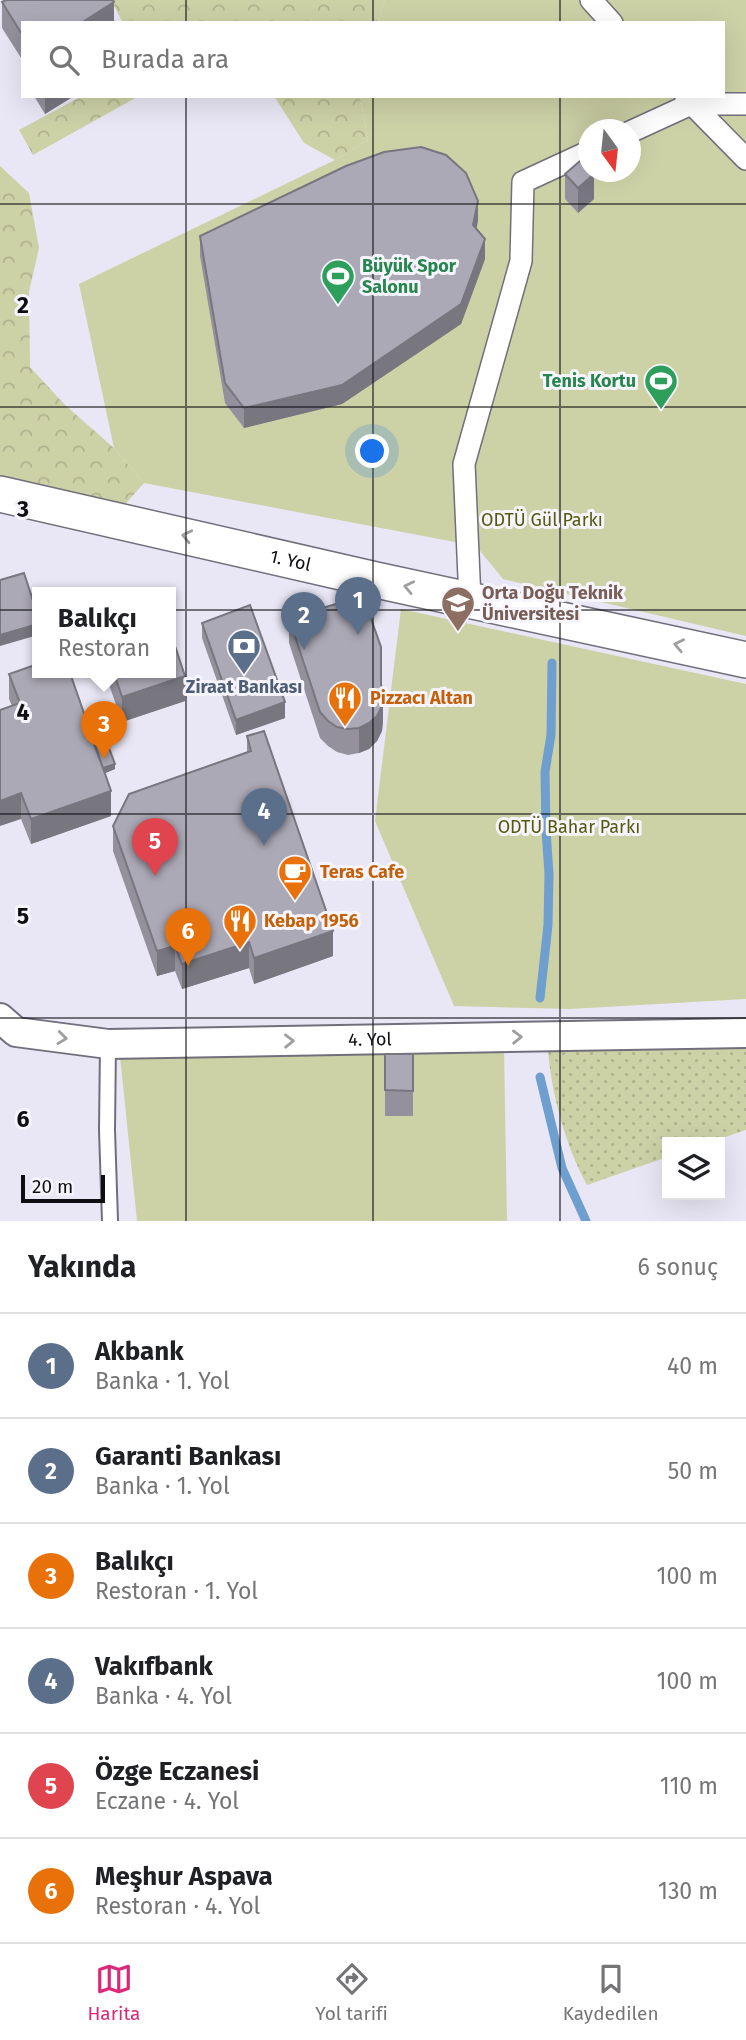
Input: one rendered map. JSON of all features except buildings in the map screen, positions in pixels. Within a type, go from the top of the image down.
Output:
[{"type":"street","points":[[591,0],[610,21]]},
{"type":"street","points":[[688,100],[746,159]]},
{"type":"street","points":[[641,126],[688,100],[746,104]]},
{"type":"street","points":[[470,600],[464,464],[521,261],[523,182],[578,157]]},
{"type":"street","name":"1. Yol","points":[[0,494],[746,660]]},
{"type":"street","name":"4. Yol","points":[[5,1029],[108,1044],[746,1033]]},
{"type":"lane","points":[[108,1044],[110,1221]]},
{"type":"green space","points":[[111,0],[385,0],[378,21],[122,21]]},
{"type":"green space","name":"ODTÜ Gül Parkı","points":[[385,0],[746,0],[746,636],[503,579],[476,546],[144,483],[114,448],[79,284],[335,160],[368,140],[360,98],[725,98],[725,21],[378,21]]},
{"type":"green space","points":[[78,98],[135,98],[33,155],[19,130]]},
{"type":"green space","points":[[275,98],[360,98],[368,140],[335,160],[304,143]]},
{"type":"green space","points":[[0,166],[29,193],[39,248],[29,292],[30,367],[64,404],[114,448],[144,483],[121,509],[0,485]]},
{"type":"green space","name":"ODTÜ Bahar Parkı","points":[[401,609],[746,684],[746,999],[570,1009],[454,1006],[375,821]]},
{"type":"green space","points":[[746,1046],[746,1130],[725,1137],[662,1137],[662,1159],[587,1185],[572,1154],[561,1119],[552,1083],[548,1049]]},
{"type":"green space","points":[[504,1049],[507,1221],[137,1221],[120,1056]]},
{"type":"waterway","points":[[540,998],[548,925],[545,772],[551,735],[552,663]]},
{"type":"waterway","points":[[540,1077],[562,1168],[586,1221]]},
{"type":"place","name":"Büyük Spor Salonu","points":[[338,306]]},
{"type":"place","name":"Tenis Kortu","points":[[661,411]]},
{"type":"place","name":"Orta Doğu Teknik Üniversitesi","points":[[458,633]]},
{"type":"place","name":"Akbank","points":[[358,635]]},
{"type":"place","name":"Garanti Bankası","points":[[304,650]]},
{"type":"place","name":"Ziraat Bankası","points":[[244,676]]},
{"type":"place","name":"Pizzacı Altan","points":[[345,728]]},
{"type":"place","name":"Balıkçı","points":[[104,759]]},
{"type":"place","name":"Vakıfbank","points":[[264,846]]},
{"type":"place","name":"Özge Eczanesi","points":[[155,876]]},
{"type":"place","name":"Teras Cafe","points":[[295,902]]},
{"type":"place","name":"Kebap 1956","points":[[240,951]]},
{"type":"place","name":"Meşhur Aspava","points":[[188,966]]}]
